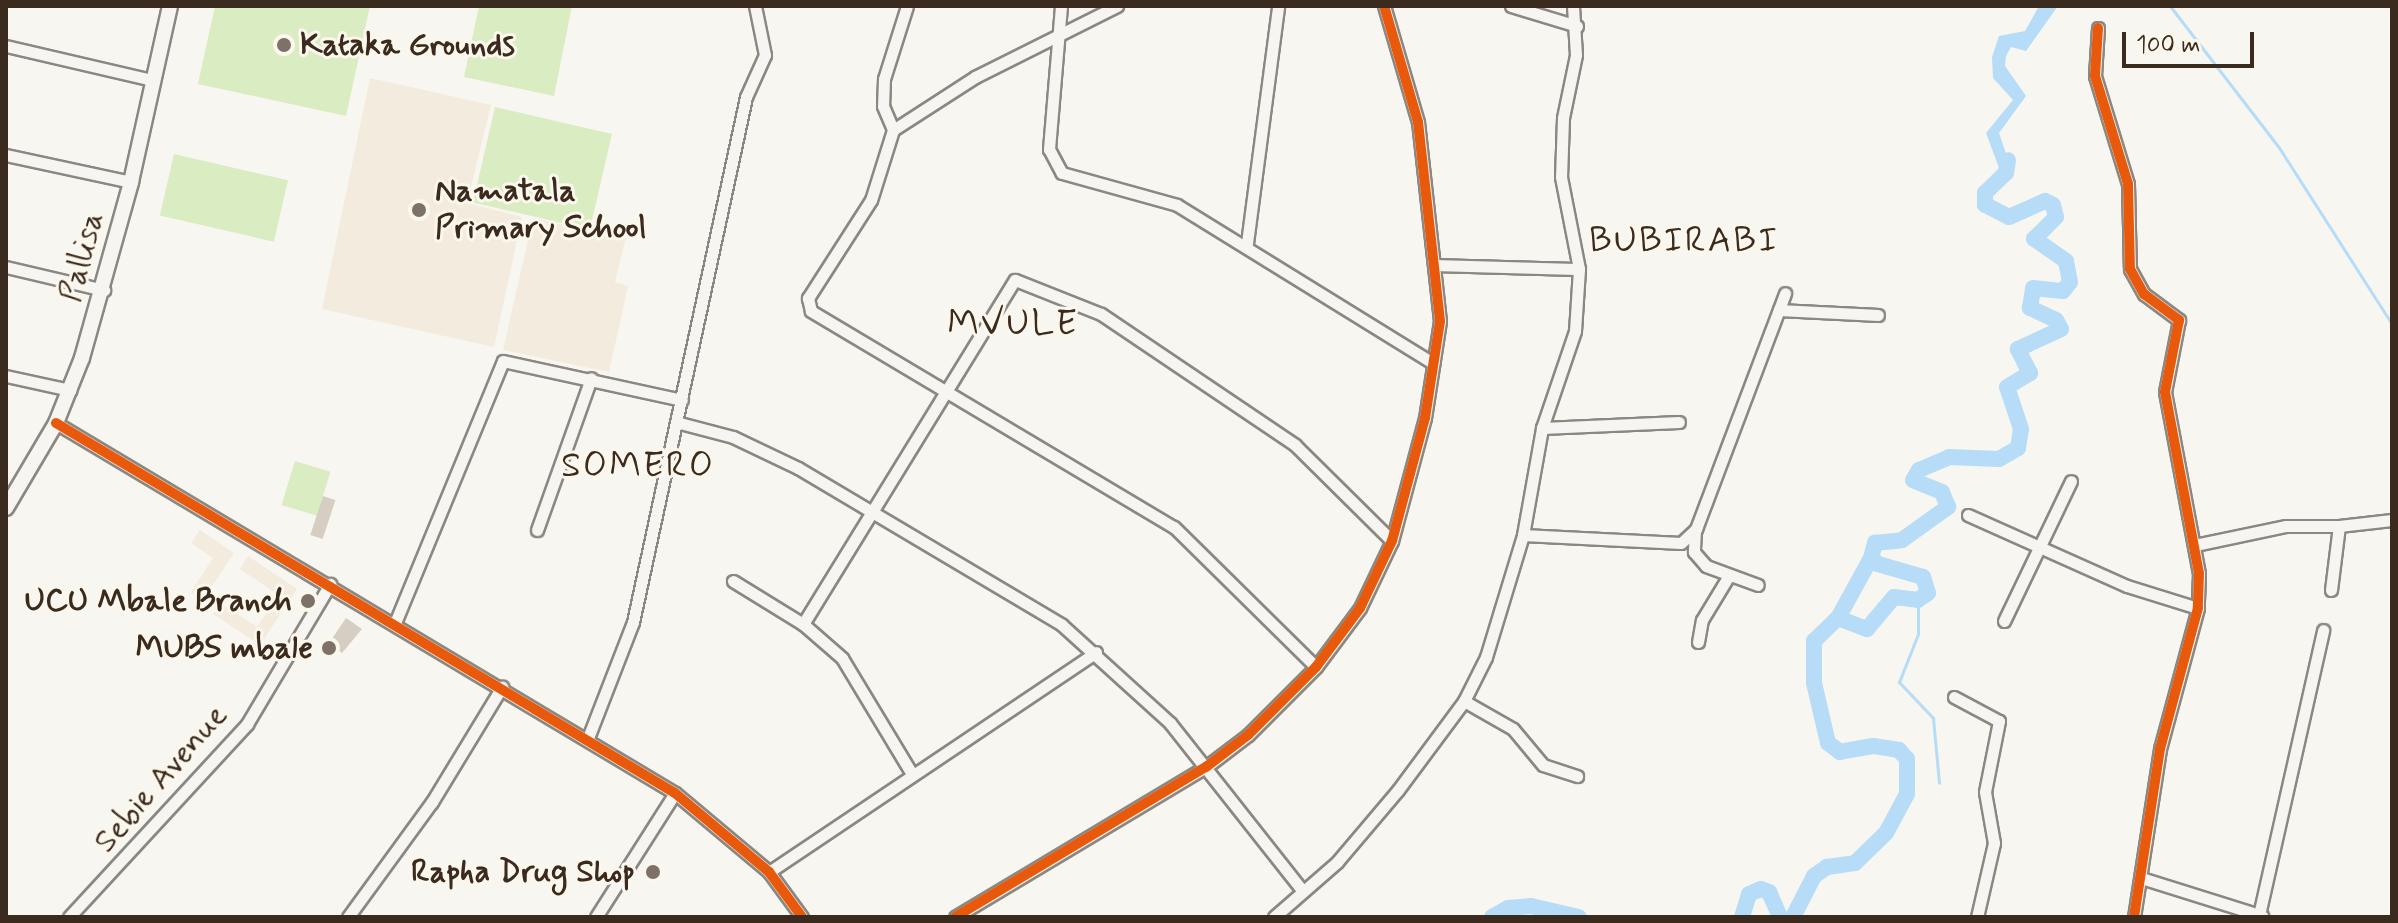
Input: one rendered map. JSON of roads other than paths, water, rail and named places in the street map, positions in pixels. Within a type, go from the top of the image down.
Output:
[{"type":"main road","name":"Pallisa","points":[[7,506],[56,423],[104,290],[170,6]]},
{"type":"street","points":[[588,738],[633,622],[746,97],[765,55],[755,6]]},
{"type":"street","points":[[893,130],[883,106],[884,79],[907,6]]},
{"type":"street","points":[[1061,6],[1049,149],[1062,173],[1177,205],[1247,243],[1433,363]]},
{"type":"street","points":[[1117,6],[1057,39],[975,77],[893,130],[871,200],[807,306],[947,395],[1174,527],[1316,667]]},
{"type":"street","points":[[1247,243],[1278,6]]},
{"type":"street","points":[[955,917],[1206,767],[1316,667],[1360,608],[1392,541],[1440,321],[1439,265],[1418,122],[1384,6]]},
{"type":"street","points":[[1511,6],[1577,26]]},
{"type":"street","points":[[1274,917],[1337,862],[1464,701],[1486,657],[1523,535],[1542,428],[1575,331],[1579,269],[1561,177],[1577,26],[1573,6]]},
{"type":"street","points":[[2098,28],[2095,76],[2128,184],[2130,269],[2144,294],[2179,320],[2165,392],[2195,545],[2198,608],[2160,749],[2134,917]]},
{"type":"street","points":[[6,46],[152,80]]},
{"type":"street","points":[[6,155],[131,182]]},
{"type":"street","points":[[1439,265],[1579,269]]},
{"type":"street","points":[[6,267],[104,290]]},
{"type":"street","points":[[803,624],[878,512],[1015,280],[1101,314],[1295,445],[1392,541]]},
{"type":"street","points":[[1758,585],[1728,577],[1694,552],[1696,529],[1785,293]]},
{"type":"street","points":[[1779,310],[1878,315]]},
{"type":"street","points":[[395,623],[499,365],[509,360],[682,400]]},
{"type":"street","points":[[6,376],[70,390]]},
{"type":"street","points":[[537,530],[591,378]]},
{"type":"street","points":[[676,422],[733,437],[878,512],[1096,652],[1206,767],[1302,890]]},
{"type":"street","points":[[1542,428],[1679,422]]},
{"type":"street","points":[[56,423],[588,738],[675,793],[769,872],[799,915]]},
{"type":"street","points":[[2004,621],[2038,543],[2071,481]]},
{"type":"street","points":[[1968,515],[2038,543],[2127,586],[2198,608]]},
{"type":"street","points":[[2195,545],[2286,526],[2339,526],[2392,520]]},
{"type":"street","points":[[2331,590],[2339,526]]},
{"type":"street","points":[[1523,535],[1681,543],[1696,529]]},
{"type":"street","points":[[1698,642],[1702,620],[1728,577]]},
{"type":"street","points":[[733,581],[803,624],[842,658],[912,774]]},
{"type":"street","name":"Sebie Avenue","points":[[69,917],[247,724],[330,584]]},
{"type":"street","points":[[2141,878],[2245,914],[2262,916],[2323,630]]},
{"type":"street","points":[[769,872],[1096,652]]},
{"type":"street","points":[[348,917],[432,802],[502,687]]},
{"type":"street","points":[[1954,697],[1998,715],[1999,721],[1985,792],[1994,843],[1977,917]]},
{"type":"street","points":[[1464,701],[1513,729],[1543,765],[1577,776]]},
{"type":"street","points":[[596,917],[675,793]]},
{"type":"water","points":[[2039,6],[2058,6],[2026,51],[2011,47],[2006,56],[2005,66],[2026,96],[1999,133],[2013,174],[2005,178],[1994,174],[1999,168],[1986,133],[2013,100],[1993,78],[1992,57],[1999,36],[2025,31]]},
{"type":"waterway","points":[[2170,6],[2278,146],[2392,324]]},
{"type":"waterway","points":[[1793,917],[1814,876],[1827,867],[1855,863],[1886,833],[1907,794],[1907,759],[1899,750],[1873,746],[1840,752],[1828,743],[1814,683],[1814,641],[1838,618],[1867,629],[1894,597],[1918,600],[1928,593],[1923,577],[1878,564],[1871,558],[1875,543],[1902,540],[1948,507],[1942,492],[1913,480],[1919,470],[1949,457],[1999,459],[2018,448],[2021,429],[2007,387],[2030,373],[2018,349],[2061,329],[2056,320],[2030,308],[2033,288],[2063,291],[2070,282],[2066,261],[2034,239],[2056,217],[2053,205],[2045,201],[2009,217],[1985,205],[1985,193],[2006,173],[2008,160]]},
{"type":"waterway","points":[[1838,618],[1871,558]]},
{"type":"waterway","points":[[1918,600],[1918,634],[1899,682],[1933,718],[1939,783]]},
{"type":"waterway","points":[[1742,917],[1749,894],[1761,889],[1769,892],[1780,917]]},
{"type":"waterway","points":[[1492,917],[1508,908],[1531,906],[1579,917]]},
{"type":"place","name":"Kataka Grounds","points":[[284,45]]},
{"type":"place","name":"Namatala Primary School","points":[[419,210]]},
{"type":"place","name":"UCU Mbale Branch","points":[[308,601]]},
{"type":"place","name":"MUBS mbale","points":[[329,648]]},
{"type":"place","name":"Rapha Drug Shop","points":[[653,872]]},
{"type":"district","name":"BUBIRABI","points":[[1684,242]]},
{"type":"district","name":"MVULE","points":[[1013,325]]},
{"type":"district","name":"SOMERO","points":[[638,467]]}]
